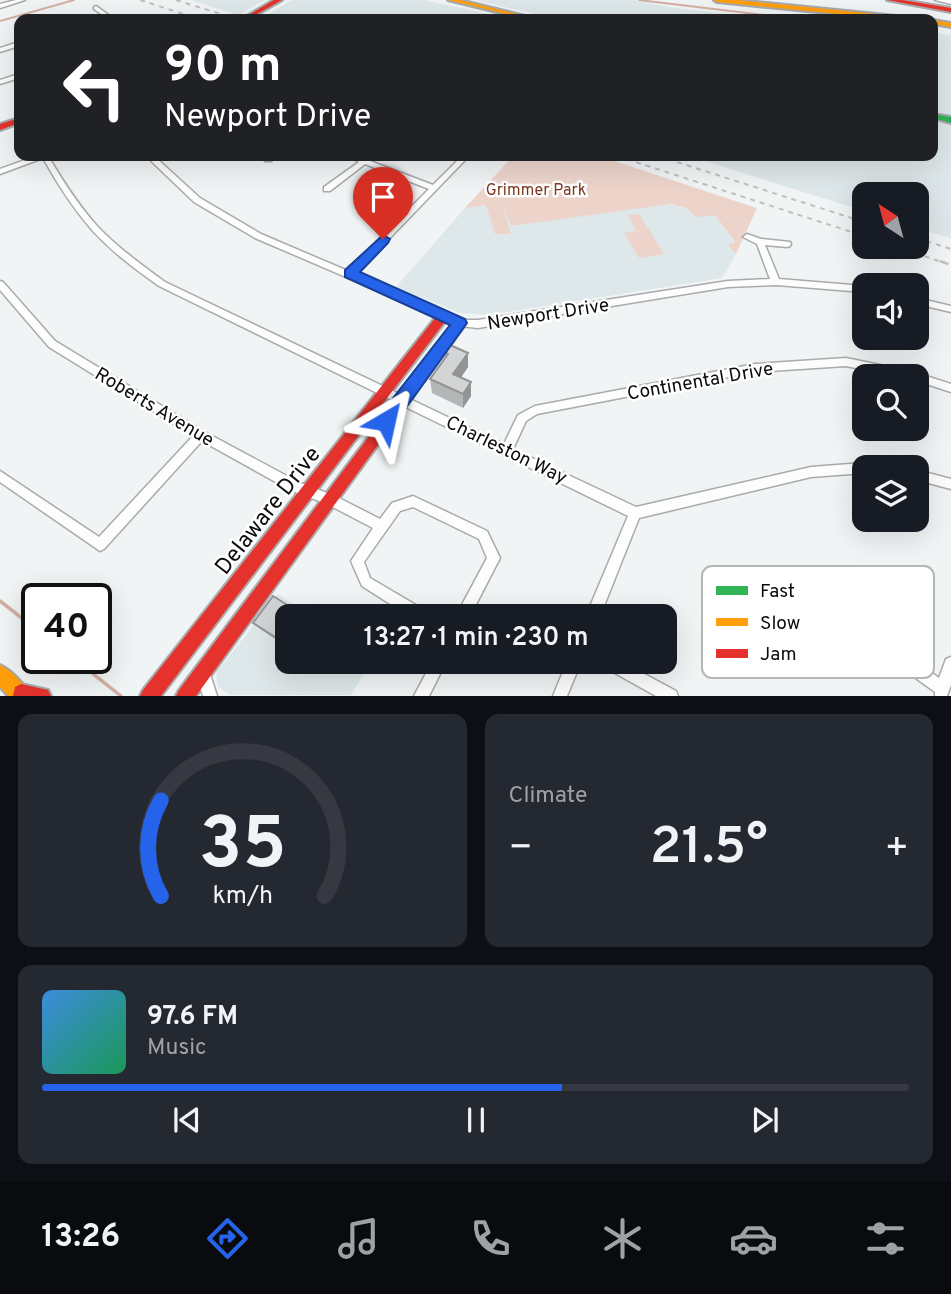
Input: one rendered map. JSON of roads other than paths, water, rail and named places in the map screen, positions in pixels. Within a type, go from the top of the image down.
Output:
[{"type":"main road","points":[[254,14],[279,0]]},
{"type":"main road","points":[[451,0],[512,14]]},
{"type":"main road","points":[[717,0],[856,14]]},
{"type":"main road","points":[[891,0],[951,10]]},
{"type":"main road","name":"Delaware Drive","points":[[149,695],[443,316]]},
{"type":"main road","name":"Delaware Drive","points":[[185,695],[460,323]]},
{"type":"main road","points":[[0,674],[21,694],[42,695]]},
{"type":"street","points":[[0,6],[22,0]]},
{"type":"street","points":[[938,0],[951,2]]},
{"type":"street","points":[[96,8],[104,14]]},
{"type":"street","points":[[0,172],[30,161]]},
{"type":"street","name":"Charleston Way","points":[[46,161],[86,221],[117,252],[162,284],[508,449],[635,513]]},
{"type":"street","name":"Newport Drive","points":[[157,161],[197,201],[258,236],[460,323],[478,324],[728,284],[776,282],[852,288]]},
{"type":"street","points":[[350,274],[461,161]]},
{"type":"street","points":[[327,189],[365,162],[434,188]]},
{"type":"street","points":[[747,237],[760,242],[787,244]]},
{"type":"street","points":[[760,242],[776,282]]},
{"type":"street","name":"Roberts Avenue","points":[[0,284],[52,344],[201,435],[307,493],[331,500],[381,526]]},
{"type":"street","points":[[929,304],[951,309]]},
{"type":"street","name":"Continental Drive","points":[[508,449],[522,418],[535,410],[755,368],[846,362],[855,364]]},
{"type":"street","name":"Continental Drive","points":[[929,381],[951,388]]},
{"type":"street","points":[[0,476],[100,545],[201,435]]},
{"type":"street","points":[[598,604],[635,513],[811,472],[852,469]]},
{"type":"street","points":[[929,478],[951,484]]},
{"type":"street","points":[[402,604],[366,582],[357,561],[396,507],[413,501],[483,535],[494,558],[469,604]]},
{"type":"street","points":[[923,678],[941,692],[951,664]]},
{"type":"street","points":[[202,672],[210,695]]},
{"type":"street","points":[[421,695],[432,674]]},
{"type":"street","points":[[560,695],[569,674]]},
{"type":"street","points":[[632,674],[671,695]]},
{"type":"waterway","points":[[25,14],[74,0]]},
{"type":"waterway","points":[[639,0],[755,14]]},
{"type":"waterway","points":[[0,21],[14,17]]},
{"type":"waterway","points":[[0,601],[21,617]]},
{"type":"waterway","points":[[93,674],[121,696]]},
{"type":"railway","points":[[140,0],[183,14]]},
{"type":"railway","points":[[176,0],[221,14]]},
{"type":"railway","points":[[632,161],[852,232]]},
{"type":"railway","points":[[674,161],[852,218]]},
{"type":"railway","points":[[929,242],[951,249]]},
{"type":"railway","points":[[929,258],[945,263]]},
{"type":"railway","points":[[940,261],[951,265]]},
{"type":"park label","name":"Grimmer Park","points":[[536,189]]}]
